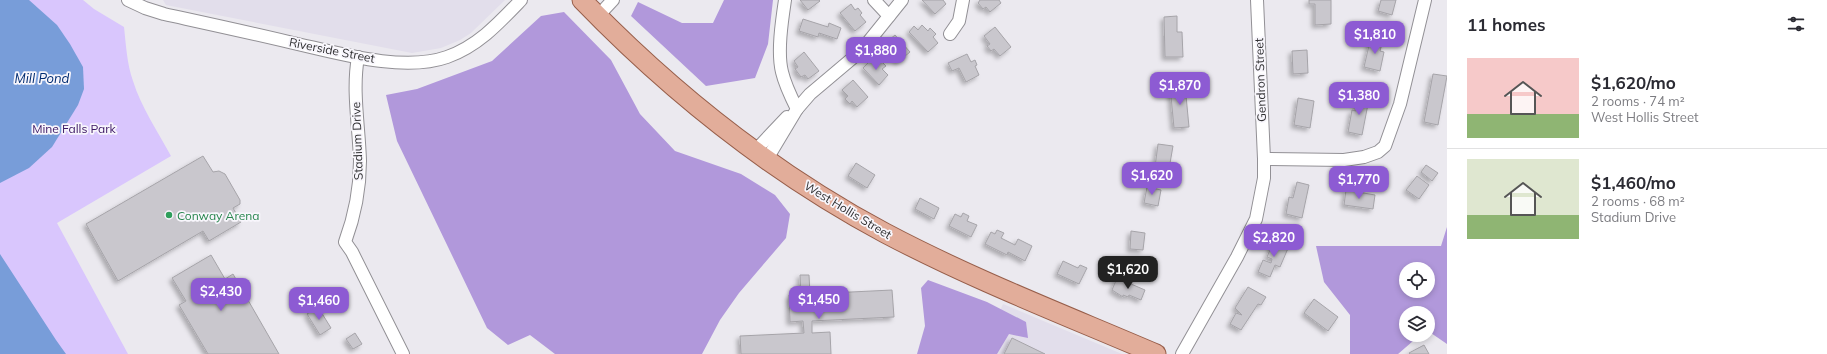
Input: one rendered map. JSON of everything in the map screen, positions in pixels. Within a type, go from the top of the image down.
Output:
[{"type":"main road","name":"West Hollis Street","points":[[582,0],[697,108],[761,155],[849,212],[921,251],[1001,288],[1156,354]]},
{"type":"street","name":"Riverside Street","points":[[128,0],[147,4],[164,14],[358,57],[411,64],[447,58],[460,52],[480,40],[521,0]]},
{"type":"street","points":[[598,16],[613,0]]},
{"type":"street","points":[[785,0],[780,56],[781,71],[797,109]]},
{"type":"street","points":[[874,0],[889,16]]},
{"type":"street","points":[[761,155],[785,118],[797,109],[810,94],[852,60],[902,0]]},
{"type":"street","points":[[950,34],[958,21],[962,0]]},
{"type":"street","name":"Gendron Street","points":[[1182,354],[1237,257],[1256,219],[1264,178],[1257,0]]},
{"type":"street","points":[[1264,159],[1344,160],[1364,157],[1378,152],[1385,146],[1400,104],[1425,0]]},
{"type":"street","name":"Stadium Drive","points":[[358,57],[355,86],[360,161],[359,187],[353,219],[345,242],[352,252],[403,354]]},
{"type":"shaded area","points":[[163,0],[505,0],[471,33],[460,40],[441,48],[412,53],[166,5]]},
{"type":"shaded area","points":[[724,0],[773,0],[768,44],[755,78],[706,86],[631,16],[638,2],[682,23],[713,23]]},
{"type":"shaded area","points":[[564,12],[611,60],[640,114],[675,151],[741,174],[775,195],[790,214],[786,238],[739,293],[720,320],[702,354],[555,354],[530,335],[508,345],[487,328],[397,141],[386,95],[417,89],[492,61],[541,16]]},
{"type":"shaded area","points":[[1447,227],[1447,344],[1435,336],[1435,306],[1399,306],[1399,342],[1412,342],[1398,354],[1350,354],[1350,315],[1324,282],[1316,246],[1441,246]]},
{"type":"shaded area","points":[[928,280],[987,302],[1026,322],[1028,338],[1009,334],[997,354],[917,354],[925,326],[921,288]]},
{"type":"shaded area","points":[[1003,304],[1122,354],[980,354]]},
{"type":"green space","name":"Mine Falls Park","points":[[0,0],[83,0],[94,9],[124,27],[129,68],[136,91],[171,156],[57,223],[128,354],[0,354]]},
{"type":"water","name":"Mill Pond","points":[[0,0],[29,0],[57,25],[83,67],[84,89],[78,105],[52,147],[29,168],[0,183]]},
{"type":"water","points":[[0,254],[56,340],[66,354],[0,354]]},
{"type":"building","points":[[800,0],[819,0],[820,1],[808,10]]},
{"type":"building","points":[[922,0],[943,0],[946,4],[935,14]]},
{"type":"building","points":[[980,0],[999,0],[1001,3],[990,12],[986,7],[983,9],[978,3]]},
{"type":"building","points":[[1309,0],[1331,0],[1331,24],[1315,25],[1315,4],[1309,4]]},
{"type":"building","points":[[1381,0],[1396,0],[1392,15],[1378,11]]},
{"type":"building","points":[[851,4],[855,10],[858,8],[862,13],[860,15],[866,22],[855,31],[840,13]]},
{"type":"building","points":[[1177,16],[1177,32],[1182,32],[1183,57],[1165,57],[1164,17]]},
{"type":"building","points":[[803,19],[828,27],[829,23],[841,28],[837,39],[819,33],[818,37],[799,31]]},
{"type":"building","points":[[922,25],[928,31],[930,28],[936,34],[933,37],[938,43],[928,52],[909,32],[914,26],[918,30]]},
{"type":"building","points":[[995,27],[1011,47],[1000,56],[994,49],[991,51],[987,46],[990,44],[984,36]]},
{"type":"building","points":[[895,35],[910,52],[898,62],[893,55],[890,58],[886,53],[889,50],[884,44]]},
{"type":"building","points":[[1371,37],[1383,40],[1380,51],[1384,52],[1380,71],[1364,67]]},
{"type":"building","points":[[1307,50],[1308,73],[1293,74],[1292,51]]},
{"type":"building","points":[[804,52],[819,71],[808,79],[805,75],[801,77],[795,69],[798,67],[794,61]]},
{"type":"building","points":[[967,54],[971,62],[975,60],[977,65],[975,66],[979,75],[966,82],[959,68],[952,71],[948,63]]},
{"type":"building","points":[[872,59],[878,65],[881,61],[886,66],[882,69],[888,75],[879,85],[863,68]]},
{"type":"building","points":[[1433,74],[1447,76],[1438,125],[1424,122]]},
{"type":"building","points":[[853,80],[868,97],[857,107],[852,101],[850,104],[845,99],[848,96],[842,90]]},
{"type":"building","points":[[1185,85],[1189,127],[1174,128],[1170,86]]},
{"type":"building","points":[[1355,96],[1369,99],[1362,135],[1348,132],[1352,110],[1356,111],[1358,104],[1354,103]]},
{"type":"building","points":[[1298,98],[1314,101],[1310,128],[1294,125]]},
{"type":"building","points":[[1158,144],[1173,146],[1169,169],[1155,167]]},
{"type":"building","name":"Conway Arena","points":[[203,156],[213,172],[219,171],[225,174],[240,200],[240,204],[233,208],[241,222],[209,241],[203,231],[118,281],[86,224]]},
{"type":"building","points":[[856,163],[875,175],[867,188],[848,176]]},
{"type":"building","points":[[1426,165],[1438,173],[1432,181],[1421,172]]},
{"type":"building","points":[[1417,176],[1429,185],[1419,199],[1406,190]]},
{"type":"building","points":[[1297,182],[1309,185],[1302,218],[1286,214],[1289,197],[1293,198]]},
{"type":"building","points":[[1147,187],[1161,190],[1158,206],[1144,203]]},
{"type":"building","points":[[1346,190],[1375,195],[1373,209],[1344,205]]},
{"type":"building","points":[[920,198],[939,208],[934,219],[915,209]]},
{"type":"building","points":[[963,213],[969,216],[967,221],[977,225],[971,237],[949,226],[955,214],[961,217]]},
{"type":"building","points":[[997,230],[1004,233],[1001,238],[1015,245],[1018,239],[1032,246],[1025,261],[1008,252],[1007,255],[985,244],[991,232],[995,234]]},
{"type":"building","points":[[1131,231],[1145,233],[1143,250],[1130,249]]},
{"type":"building","points":[[1274,240],[1289,246],[1280,267],[1275,265],[1270,277],[1258,272],[1263,260],[1271,263],[1272,259],[1267,257]]},
{"type":"building","points":[[211,255],[225,279],[233,274],[279,354],[208,354],[179,305],[186,301],[172,278]]},
{"type":"building","points":[[1063,261],[1078,268],[1080,265],[1087,268],[1079,284],[1057,274]]},
{"type":"building","points":[[800,275],[809,275],[810,294],[892,290],[894,317],[812,321],[812,333],[830,332],[831,354],[741,354],[740,336],[804,333],[803,321],[790,322],[789,295],[801,295]]},
{"type":"building","points":[[1117,278],[1145,290],[1141,300],[1129,295],[1128,297],[1123,295],[1123,297],[1112,290]]},
{"type":"building","points":[[1248,287],[1266,297],[1261,305],[1258,304],[1241,330],[1230,324],[1236,313],[1242,315],[1235,308]]},
{"type":"building","points":[[1314,299],[1338,317],[1328,331],[1304,313]]},
{"type":"building","points":[[318,307],[331,328],[320,335],[307,314]]},
{"type":"building","points":[[355,333],[362,344],[353,349],[346,339]]},
{"type":"building","points":[[1012,338],[1045,354],[1004,354]]},
{"type":"building","points":[[1424,345],[1429,354],[1409,353]]},
{"type":"place","name":"Conway Arena","points":[[169,215]]}]
